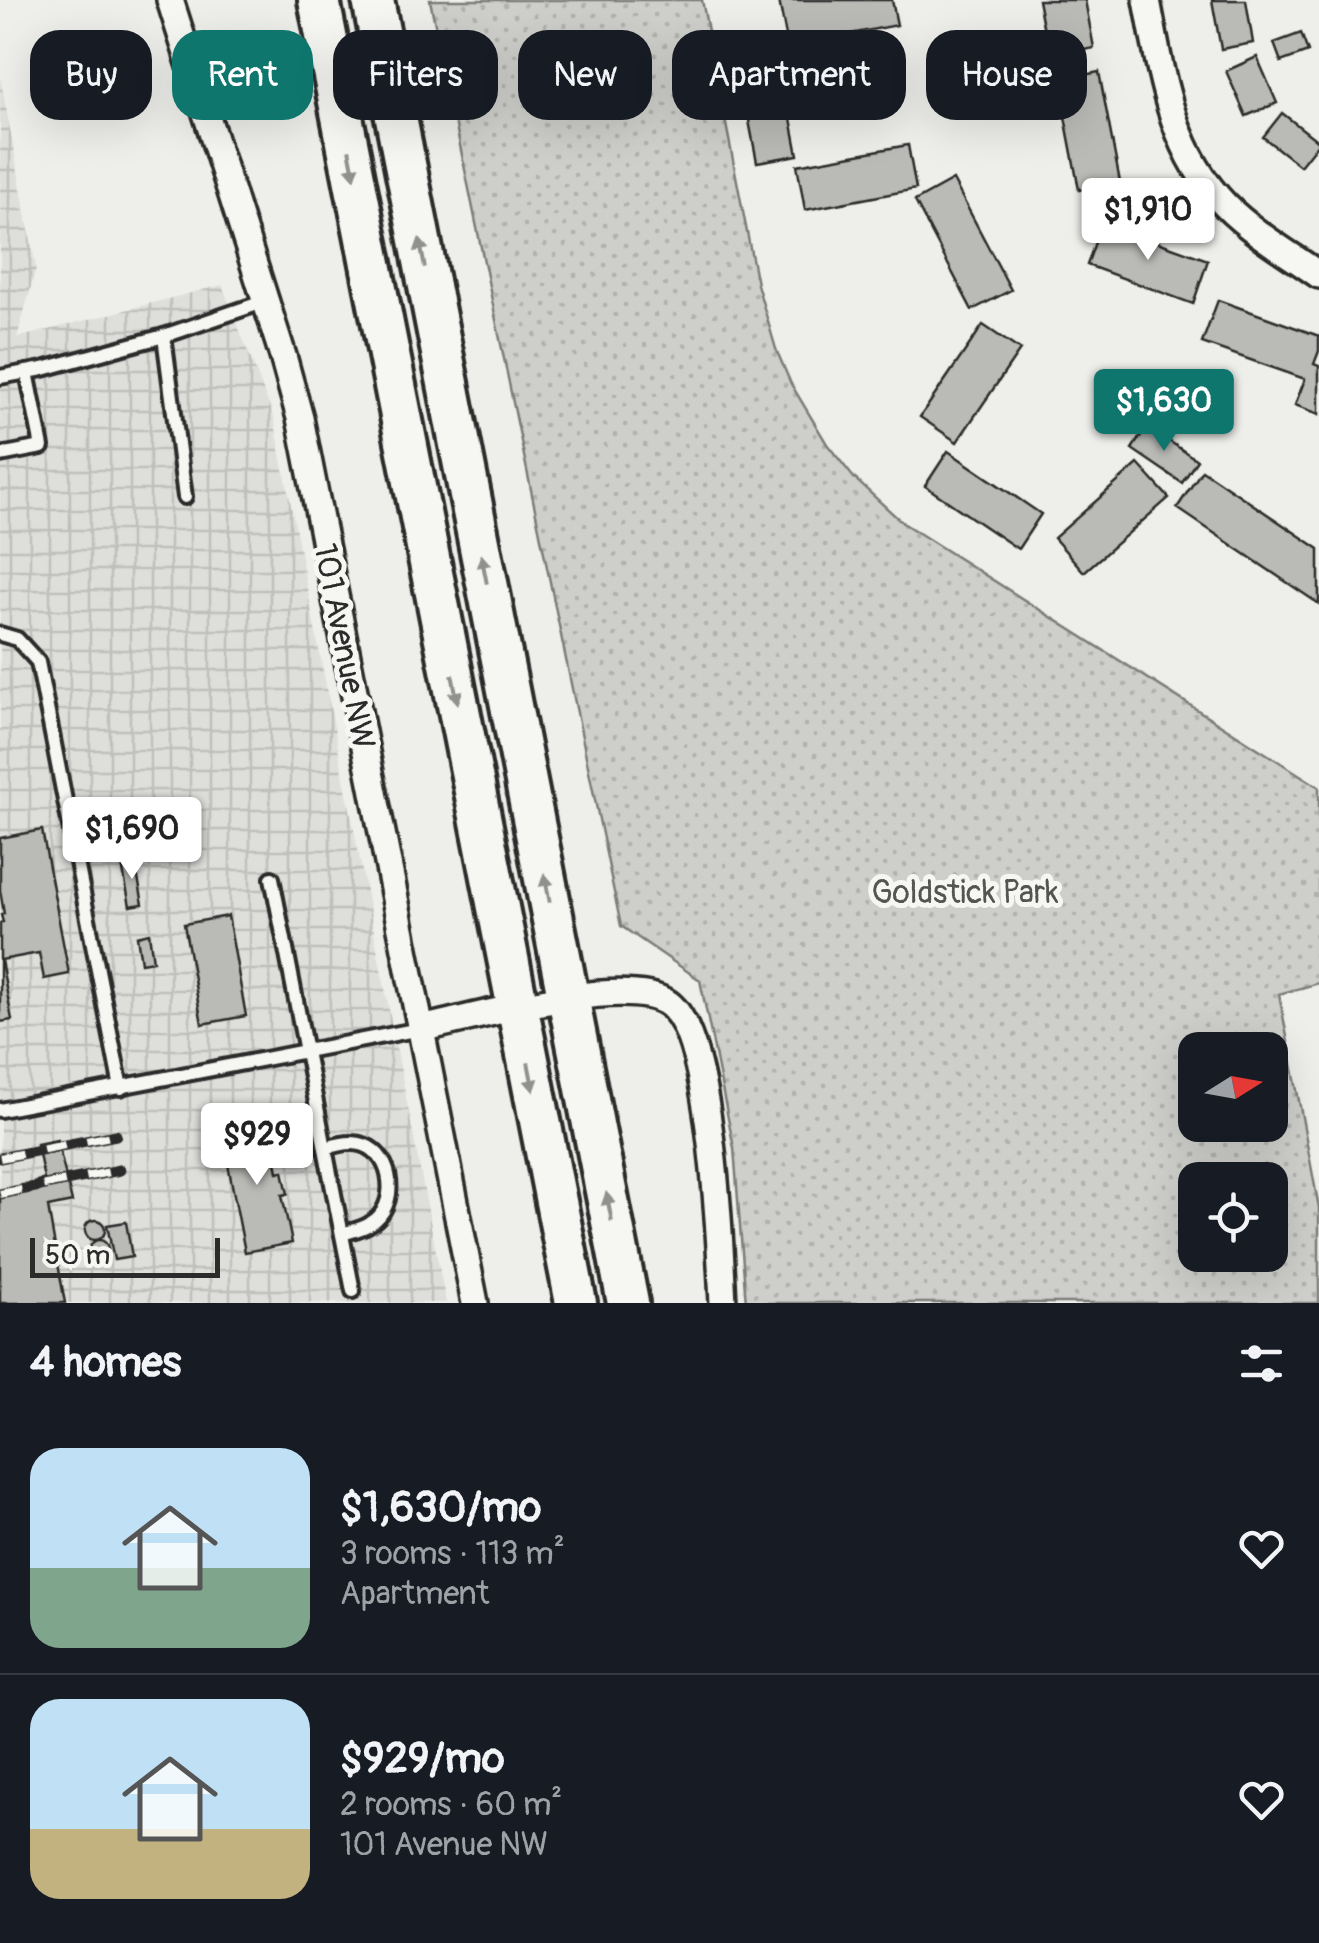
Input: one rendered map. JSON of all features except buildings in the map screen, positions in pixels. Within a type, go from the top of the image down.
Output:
[{"type":"main road","points":[[319,0],[576,1303]]},
{"type":"main road","points":[[373,0],[628,1303]]},
{"type":"street","name":"101 Avenue NW","points":[[170,0],[266,301],[308,454],[475,1303]]},
{"type":"street","points":[[1147,0],[1172,115],[1204,180],[1242,220],[1319,274]]},
{"type":"street","points":[[420,1029],[568,998],[640,994],[664,1000],[676,1010],[692,1047],[714,1159],[723,1303]]},
{"type":"lane","points":[[0,377],[164,336],[266,301]]},
{"type":"lane","points":[[164,336],[185,497]]},
{"type":"lane","points":[[0,455],[42,448],[26,372]]},
{"type":"lane","points":[[0,634],[16,639],[38,662],[121,1088]]},
{"type":"lane","points":[[272,878],[353,1290]]},
{"type":"lane","points":[[0,1110],[420,1029]]},
{"type":"lane","points":[[325,1148],[362,1144],[374,1150],[388,1173],[390,1194],[380,1216],[342,1234]]},
{"type":"shaded area","points":[[0,76],[36,268],[17,338],[222,285],[274,418],[446,1303],[0,1303]]},
{"type":"green space","name":"Goldstick Park","points":[[430,0],[702,0],[708,30],[672,30],[672,120],[725,120],[757,284],[776,349],[791,384],[827,444],[854,478],[903,523],[1319,787],[1319,983],[1279,994],[1286,1032],[1178,1032],[1178,1142],[1288,1142],[1288,1042],[1319,1208],[1319,1303],[746,1303],[734,1148],[700,980],[621,926],[455,120],[498,120],[498,30],[436,30]]},
{"type":"railway","points":[[0,1158],[116,1135]]},
{"type":"railway","points":[[0,1194],[120,1170]]}]
